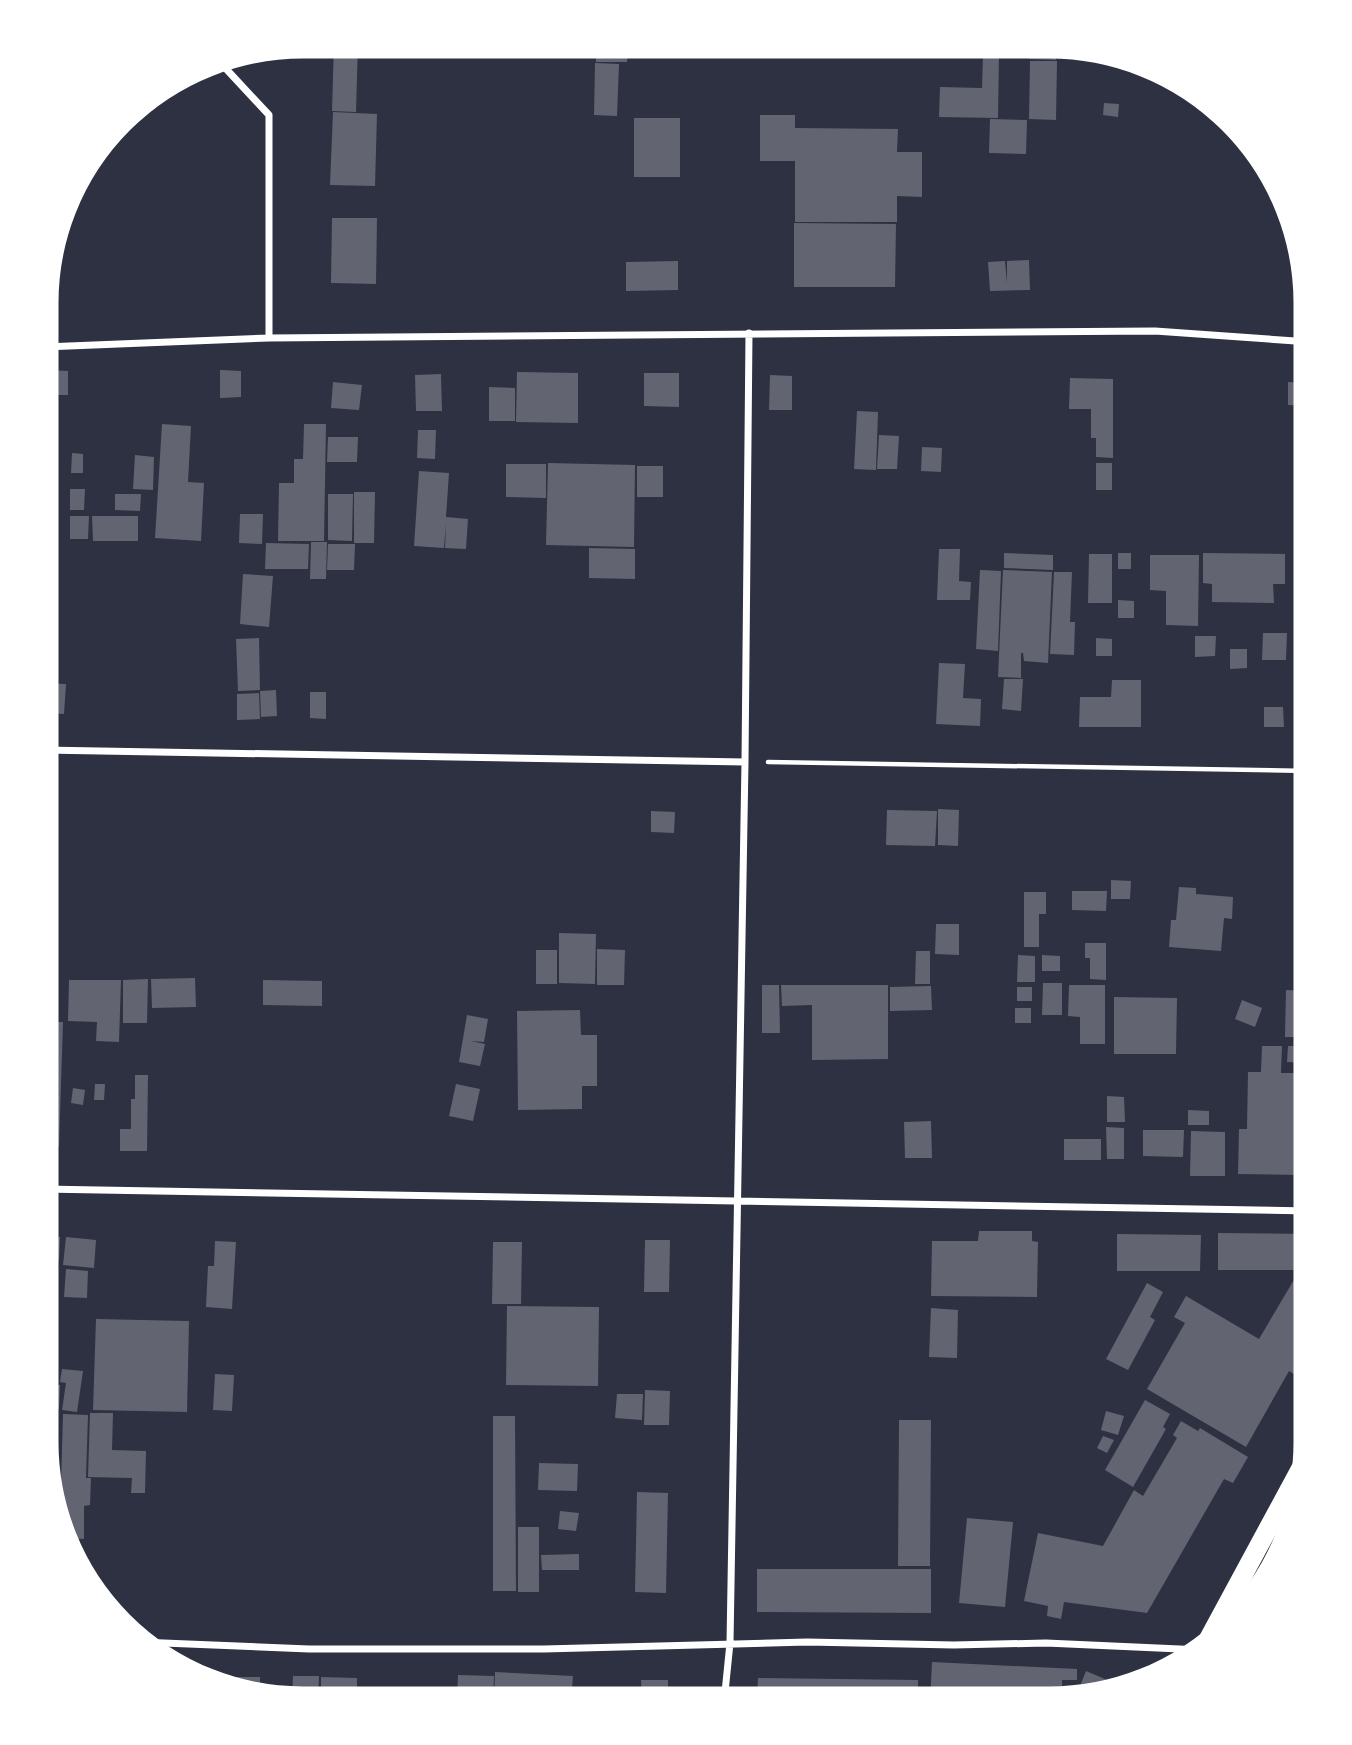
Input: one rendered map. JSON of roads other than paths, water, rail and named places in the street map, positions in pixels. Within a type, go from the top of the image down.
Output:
[{"type":"highway","points":[[1218,1624],[1290,1503]]},
{"type":"street","points":[[224,67],[269,115],[269,338]]},
{"type":"street","points":[[54,347],[269,338],[1155,331],[1298,341]]},
{"type":"street","points":[[725,1690],[730,1643],[738,1200],[749,333]]},
{"type":"street","points":[[54,750],[745,762]]},
{"type":"street","points":[[54,1189],[1297,1211]]},
{"type":"street","points":[[157,1643],[309,1649],[544,1649],[730,1643],[1046,1643],[1187,1649]]}]
